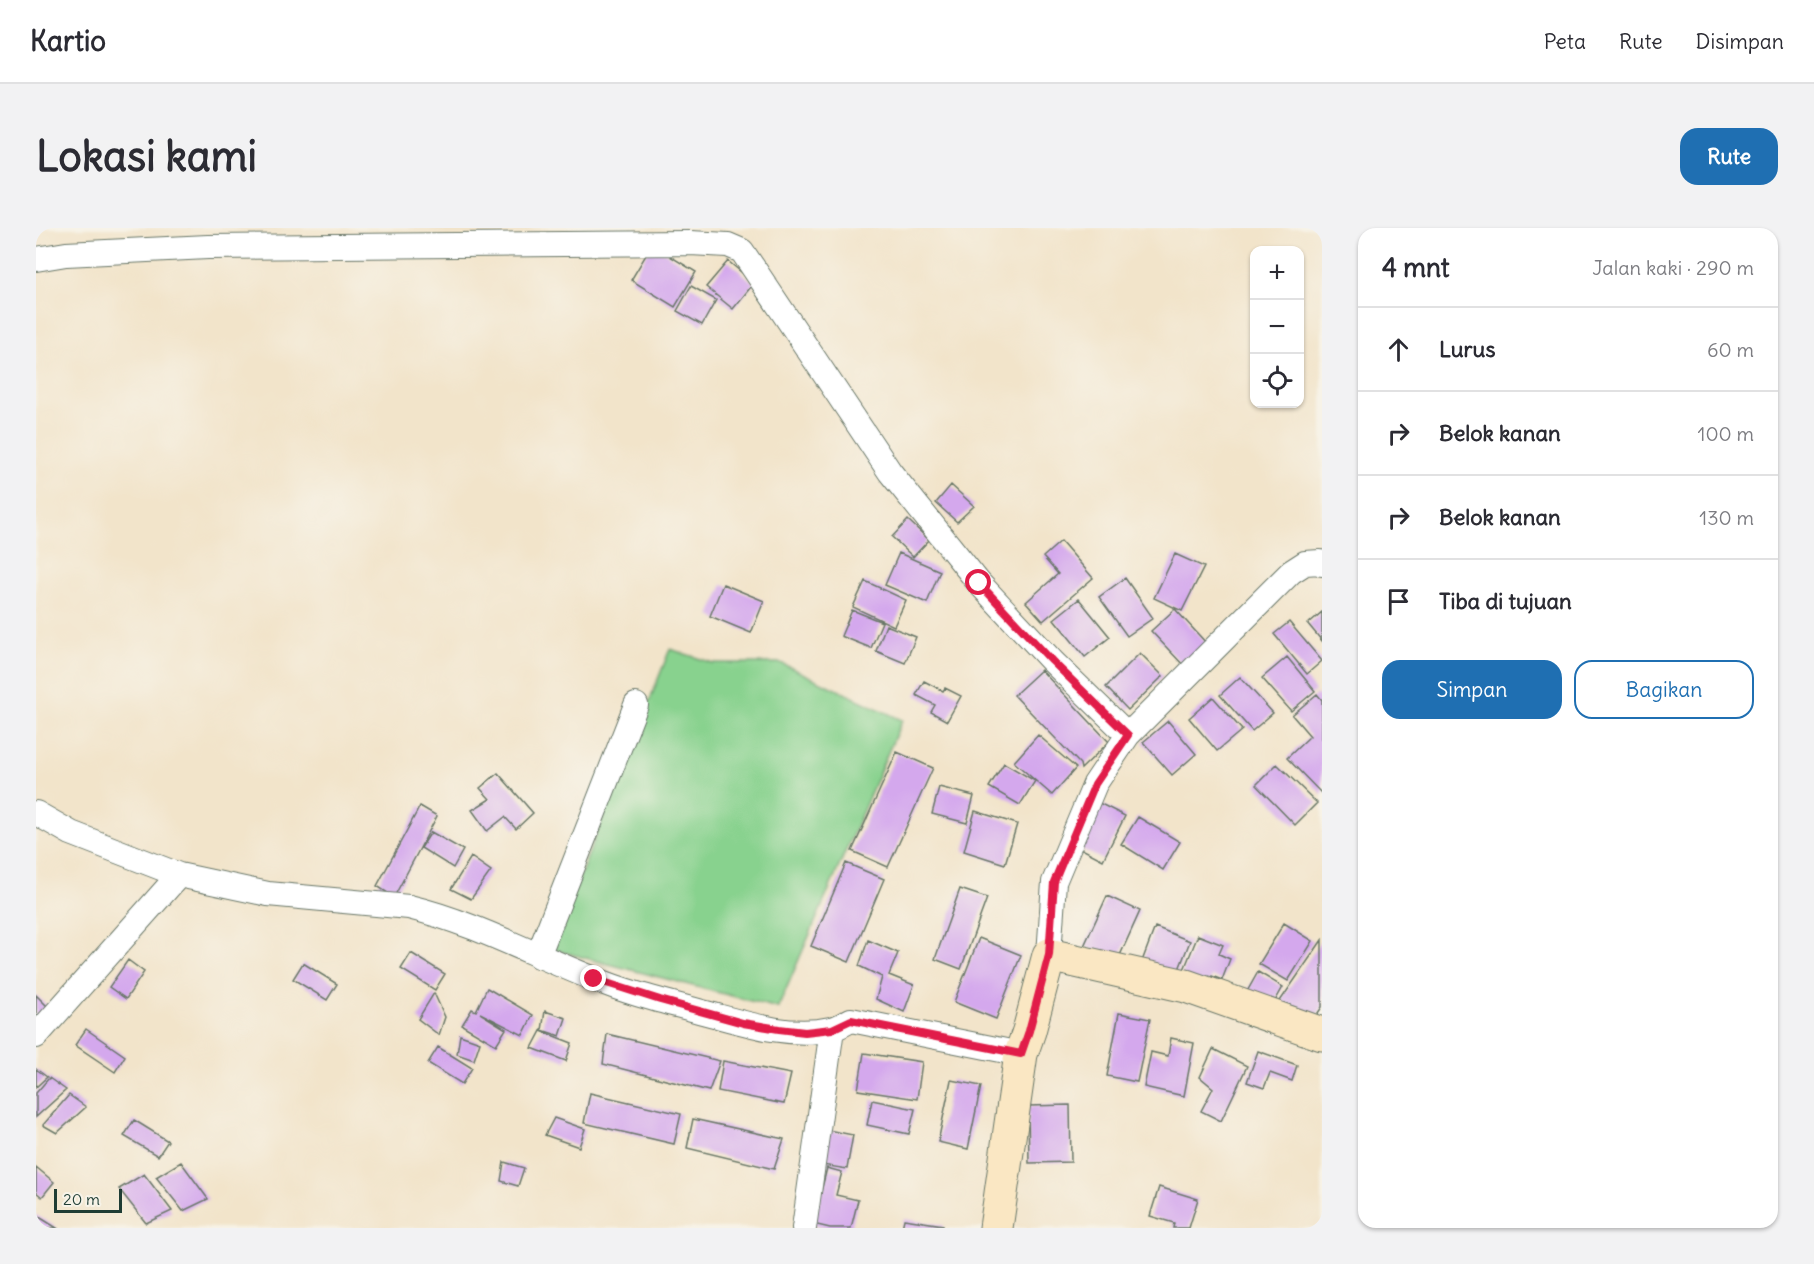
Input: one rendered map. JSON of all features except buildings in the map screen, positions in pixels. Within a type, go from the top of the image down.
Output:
[{"type":"street","points":[[36,259],[66,254],[208,247],[609,236],[711,243],[728,245],[742,251],[890,472],[979,583],[1052,661],[1128,735]]},
{"type":"street","points":[[996,1228],[1021,1054],[1049,955],[1054,882],[1095,784],[1128,735],[1291,572],[1305,563],[1320,562],[1322,564]]},
{"type":"street","points":[[538,956],[636,705]]},
{"type":"street","points":[[36,813],[70,833],[179,875],[268,894],[409,907],[441,916],[628,991],[743,1023],[805,1032],[832,1029],[851,1020],[1021,1054]]},
{"type":"street","points":[[36,1036],[179,875]]},
{"type":"street","points":[[1049,955],[1186,986],[1322,1034]]},
{"type":"street","points":[[804,1228],[832,1029]]},
{"type":"green space","points":[[670,649],[713,663],[781,663],[902,720],[778,1008],[551,949]]},
{"type":"route","points":[[594,979],[628,991],[743,1023],[805,1032],[832,1029],[851,1020],[870,1022],[1021,1054],[1049,955],[1054,882],[1095,784],[1128,735],[1052,661],[979,583]]}]
